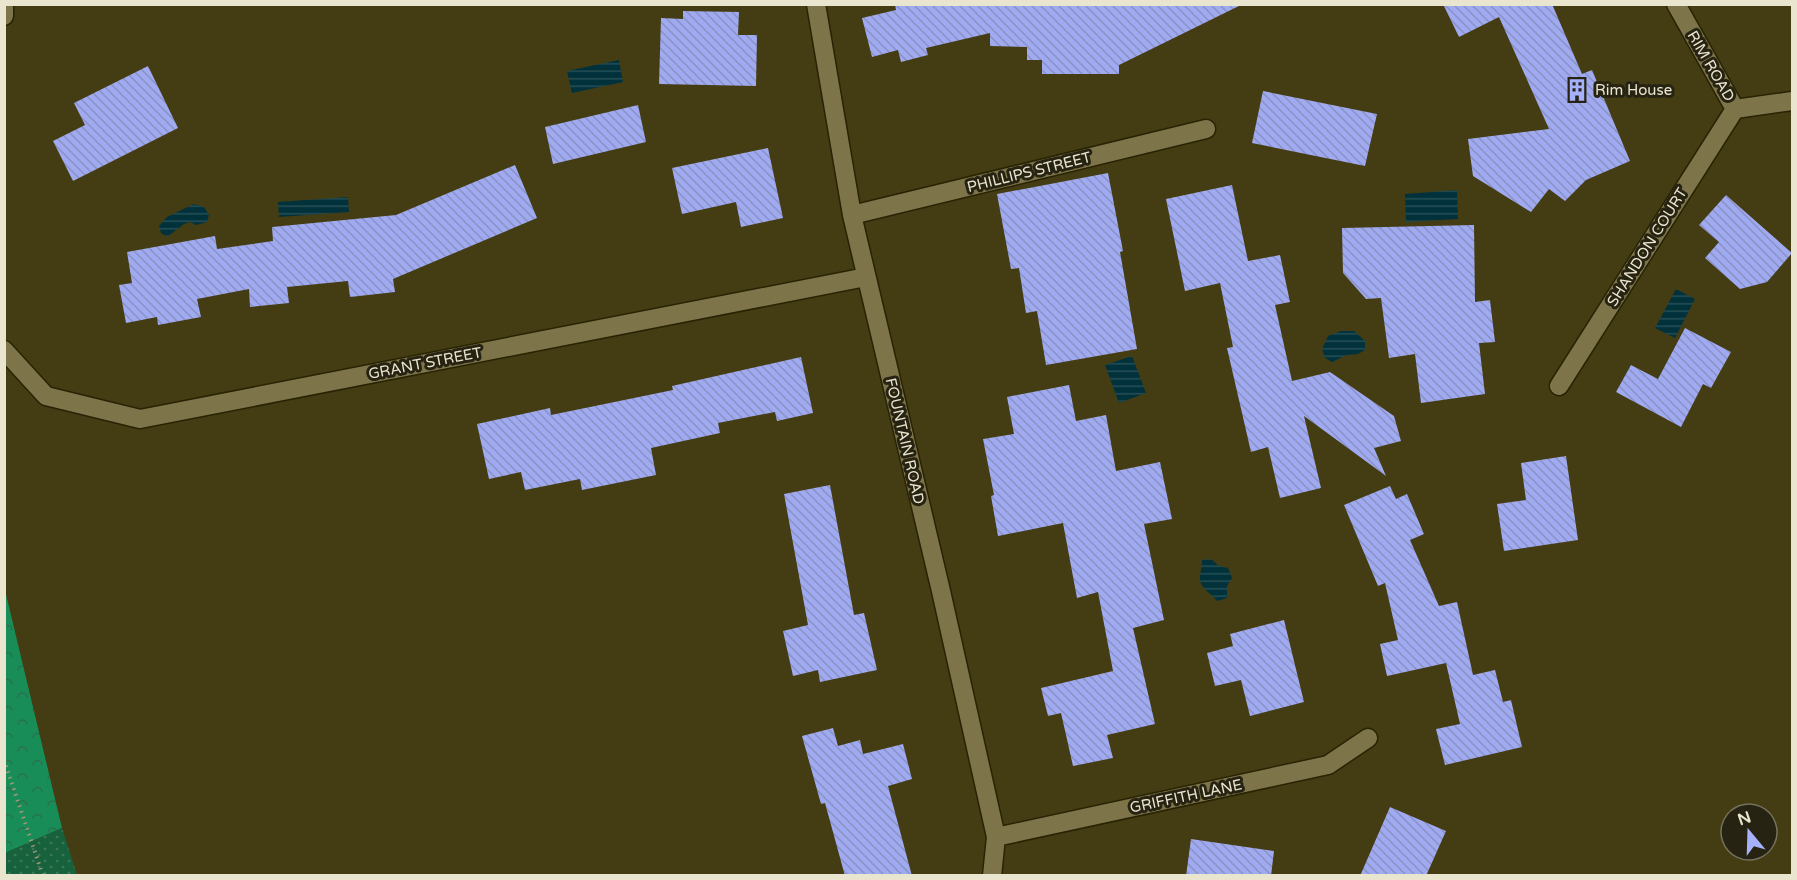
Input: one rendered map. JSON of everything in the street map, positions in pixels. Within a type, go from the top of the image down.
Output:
[{"type":"street","name":"FOUNTAIN ROAD","points":[[816,4],[852,215],[941,591],[996,837],[992,876]]},
{"type":"street","name":"RIM ROAD","points":[[1676,4],[1735,109],[1792,100]]},
{"type":"street","points":[[4,7],[4,16]]},
{"type":"street","name":"SHANDON COURT","points":[[1559,386],[1735,109]]},
{"type":"street","name":"PHILLIPS STREET","points":[[852,215],[1206,129]]},
{"type":"street","name":"GRANT STREET","points":[[4,350],[46,396],[140,419],[866,277]]},
{"type":"street","name":"GRIFFITH LANE","points":[[996,837],[1328,765],[1368,738]]},
{"type":"path","points":[[4,760],[43,876]]},
{"type":"green space","points":[[4,586],[62,828],[5,853],[4,853]]},
{"type":"green space","points":[[62,828],[77,875],[5,875],[5,853]]},
{"type":"water","points":[[619,60],[623,82],[572,93],[567,71]]},
{"type":"water","points":[[1457,190],[1458,219],[1406,222],[1405,194]]},
{"type":"water","points":[[348,197],[349,212],[279,217],[278,202]]},
{"type":"water","points":[[194,204],[204,207],[209,215],[207,222],[196,225],[190,222],[184,224],[167,237],[161,233],[159,226],[167,217]]},
{"type":"water","points":[[1676,289],[1695,299],[1675,338],[1655,328]]},
{"type":"water","points":[[1341,331],[1354,331],[1365,341],[1365,350],[1332,362],[1325,358],[1322,349],[1328,336]]},
{"type":"water","points":[[1132,356],[1146,393],[1119,403],[1105,365]]},
{"type":"water","points":[[1211,559],[1219,566],[1228,568],[1232,578],[1227,586],[1227,598],[1217,601],[1203,587],[1200,580],[1202,560]]},
{"type":"building","points":[[895,4],[1243,4],[1119,65],[1119,74],[1042,74],[1042,60],[1027,60],[1027,47],[990,46],[990,33],[926,48],[928,55],[901,62],[898,50],[872,57],[862,18],[896,10]]},
{"type":"building","points":[[1443,4],[1552,4],[1582,74],[1592,70],[1630,161],[1586,180],[1565,201],[1549,189],[1531,212],[1473,176],[1468,139],[1549,129],[1499,17],[1459,37]]},
{"type":"building","points":[[683,11],[739,12],[738,35],[757,35],[756,86],[659,84],[661,18],[683,19]]},
{"type":"building","points":[[148,66],[178,128],[73,181],[53,141],[85,125],[74,103]]},
{"type":"building","points":[[1263,91],[1377,114],[1365,166],[1252,143]]},
{"type":"building","points":[[638,105],[646,142],[553,164],[545,127]]},
{"type":"building","points":[[768,148],[783,218],[741,227],[736,202],[682,214],[672,168]]},
{"type":"building","points":[[515,165],[537,218],[393,279],[395,292],[350,297],[348,281],[287,287],[289,303],[250,307],[249,289],[197,299],[201,317],[158,325],[157,317],[126,323],[119,285],[132,283],[127,252],[215,236],[217,249],[273,241],[272,227],[396,215]]},
{"type":"building","points":[[1108,173],[1123,251],[1120,252],[1137,349],[1046,365],[1037,311],[1026,313],[1019,268],[1011,269],[997,194]]},
{"type":"building","points":[[1232,185],[1248,261],[1280,255],[1290,302],[1275,305],[1292,381],[1330,372],[1394,416],[1401,441],[1374,448],[1386,476],[1304,416],[1321,488],[1280,498],[1268,447],[1251,452],[1227,348],[1233,347],[1220,283],[1185,291],[1166,199]]},
{"type":"building","points":[[1726,195],[1792,253],[1767,282],[1740,289],[1705,258],[1719,242],[1699,225]]},
{"type":"building","points":[[1474,225],[1475,302],[1490,300],[1495,342],[1479,343],[1485,394],[1421,403],[1415,354],[1389,358],[1381,298],[1366,299],[1343,273],[1342,228]]},
{"type":"building","points":[[1685,328],[1731,352],[1711,388],[1703,384],[1681,427],[1616,392],[1631,365],[1658,379]]},
{"type":"building","points":[[801,357],[813,413],[777,421],[775,412],[718,423],[720,433],[651,448],[656,475],[582,490],[580,479],[525,490],[521,472],[489,479],[477,424],[550,408],[551,415],[673,390],[672,386]]},
{"type":"building","points":[[1069,385],[1076,421],[1106,415],[1116,471],[1160,462],[1172,519],[1144,524],[1164,620],[1133,628],[1155,724],[1107,735],[1113,758],[1073,766],[1061,713],[1048,716],[1041,688],[1113,671],[1098,592],[1077,598],[1063,523],[998,536],[991,496],[994,495],[983,439],[1014,434],[1007,397]]},
{"type":"building","points":[[1566,456],[1578,540],[1504,551],[1497,504],[1526,500],[1521,463]]},
{"type":"building","points":[[830,485],[854,615],[864,613],[877,670],[820,682],[818,670],[793,676],[783,631],[808,625],[784,494]]},
{"type":"building","points":[[1390,486],[1396,499],[1407,494],[1424,534],[1410,540],[1439,606],[1457,602],[1473,675],[1495,670],[1503,702],[1511,700],[1522,747],[1445,765],[1436,729],[1460,724],[1446,663],[1387,676],[1380,644],[1398,640],[1385,583],[1378,586],[1344,505]]},
{"type":"building","points":[[1284,620],[1304,702],[1250,716],[1241,680],[1215,686],[1207,653],[1233,646],[1230,634]]},
{"type":"building","points":[[833,728],[838,746],[860,740],[863,754],[903,744],[912,779],[888,786],[912,876],[845,876],[825,803],[821,804],[802,736]]},
{"type":"building","points":[[1390,807],[1446,831],[1426,876],[1360,876]]},
{"type":"building","points":[[1191,839],[1274,851],[1271,876],[1186,876]]},
{"type":"place","name":"Rim House","points":[[1577,90]]}]
